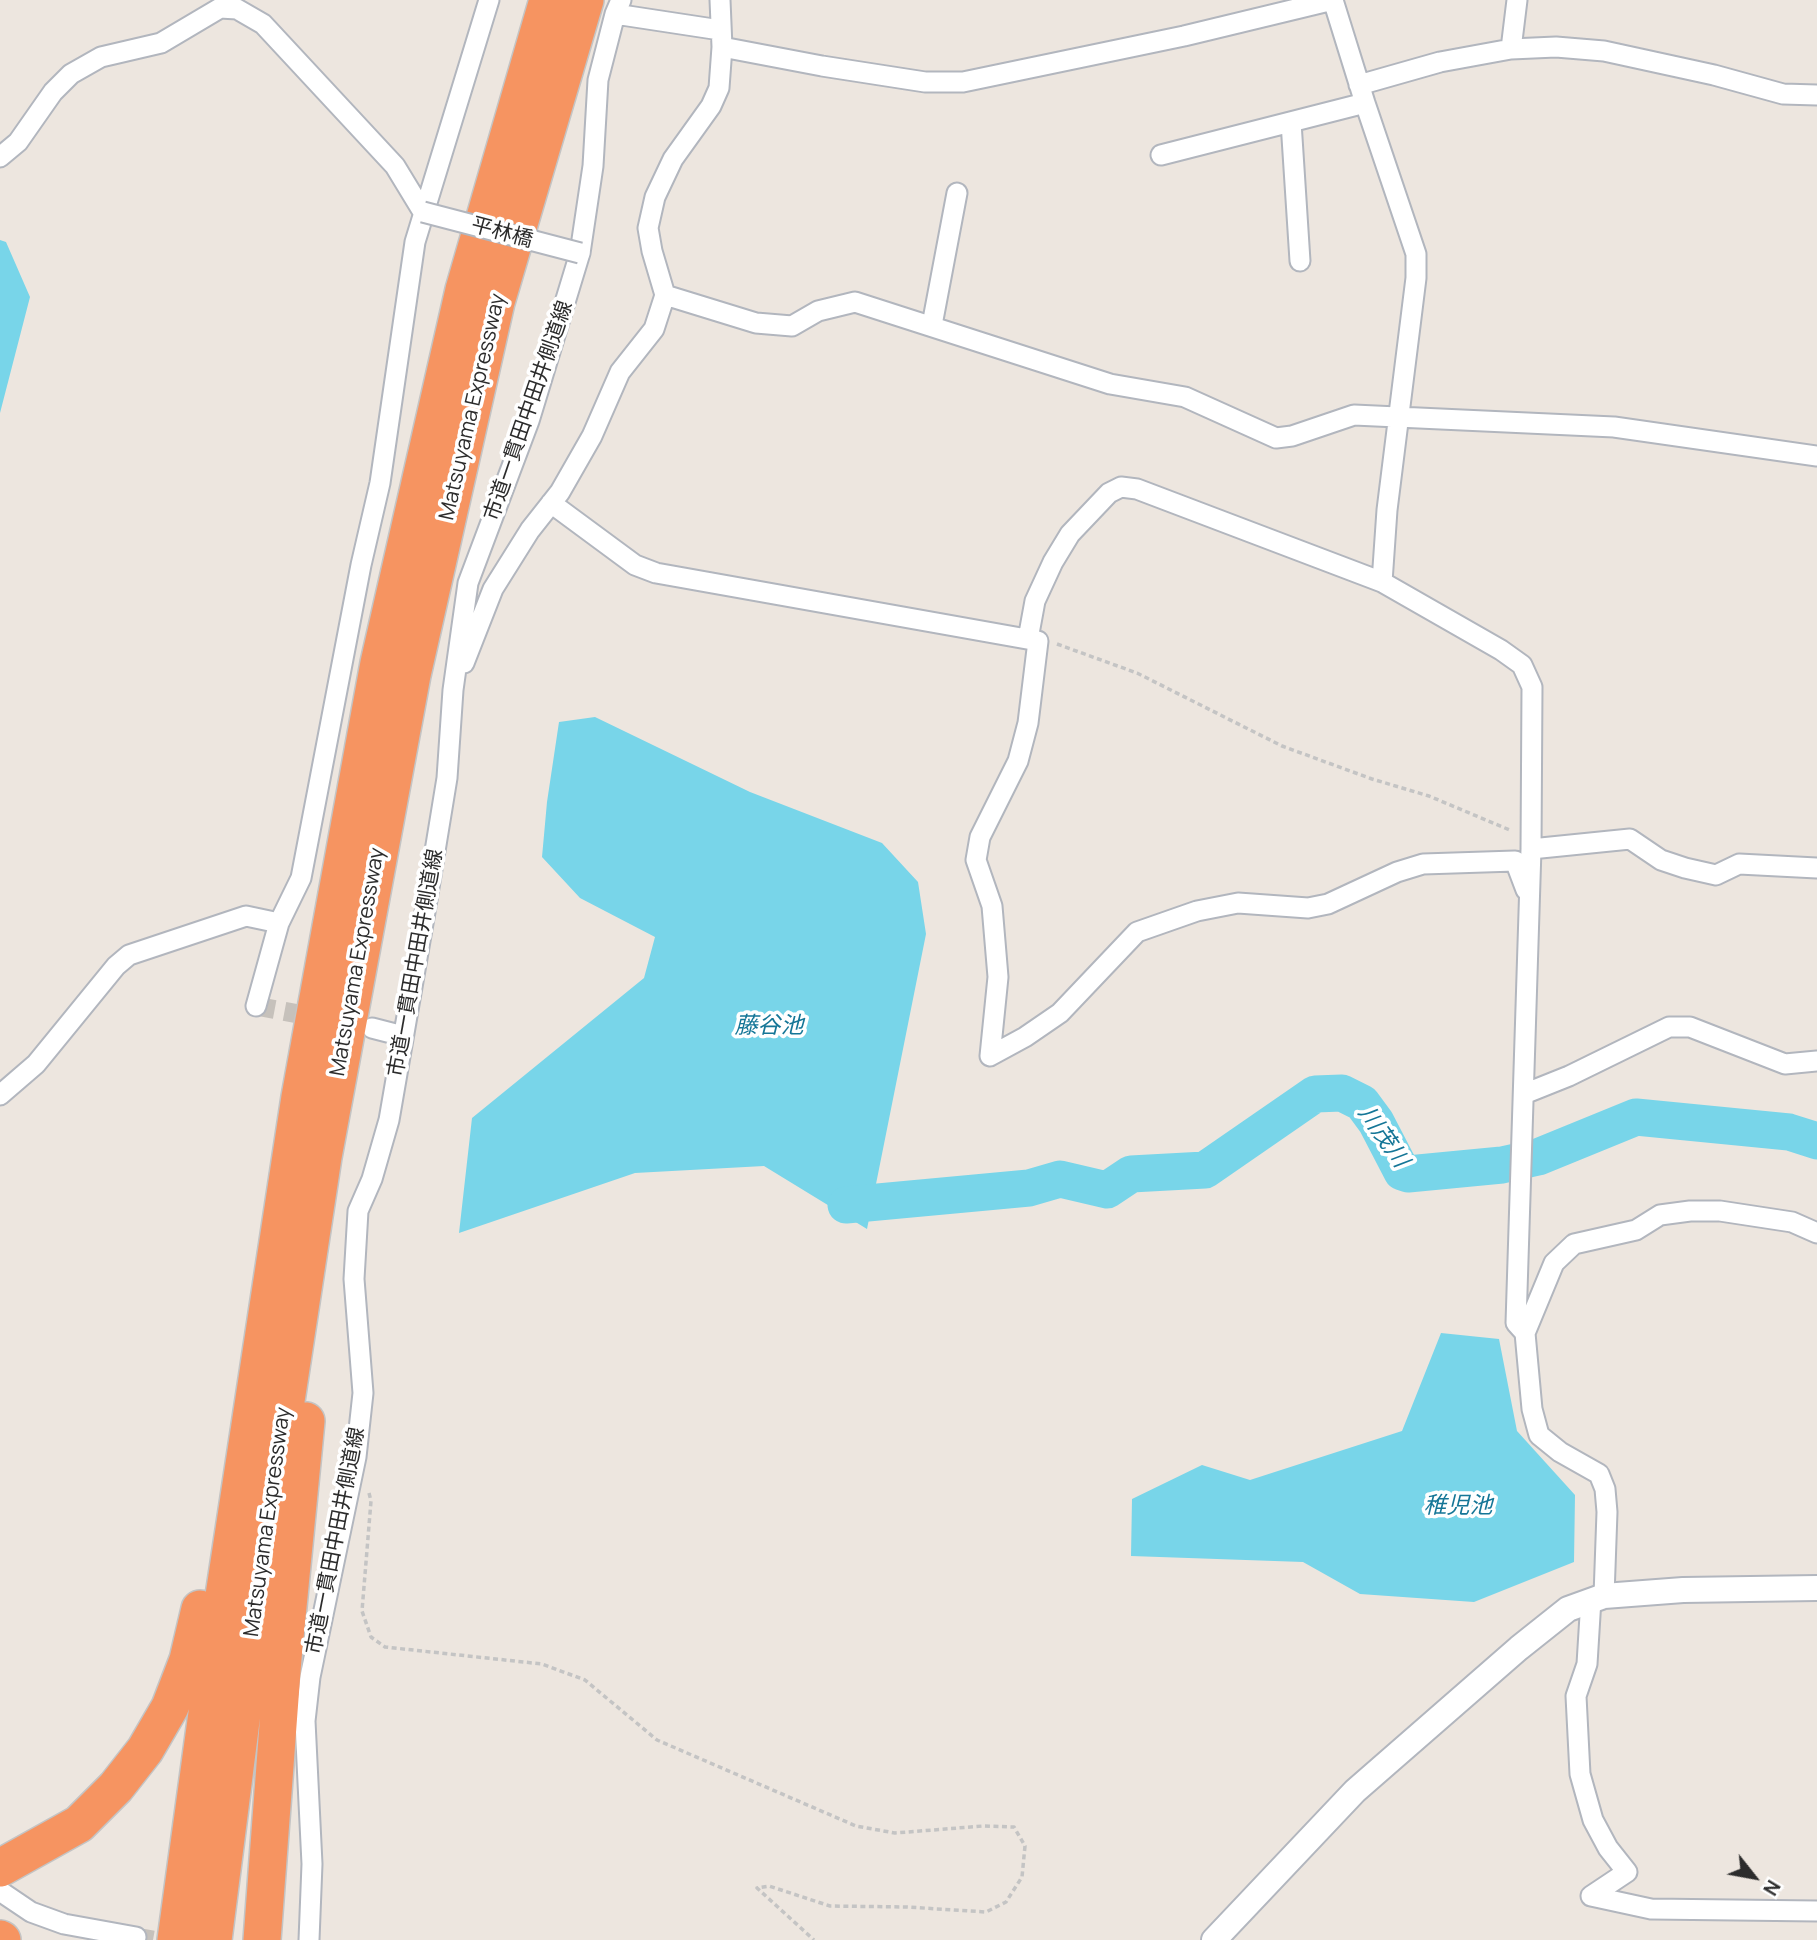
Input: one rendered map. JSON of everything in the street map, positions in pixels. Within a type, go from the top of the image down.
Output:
[{"type":"highway","name":"Matsuyama Expressway","points":[[176,1940],[219,1628],[300,1097],[382,650],[464,289],[548,0]]},
{"type":"highway","name":"Matsuyama Expressway","points":[[213,1940],[260,1572],[341,1050],[412,675],[496,302],[607,5]]},
{"type":"highway","points":[[262,1940],[285,1644],[341,1050]]},
{"type":"highway","points":[[0,1868],[79,1824],[116,1787],[145,1750],[170,1707],[188,1660],[202,1598],[300,1097]]},
{"type":"street","points":[[256,1006],[279,923],[301,878],[361,565],[380,483],[415,242],[489,0]]},
{"type":"street","points":[[453,690],[493,589],[530,530],[560,492],[592,436],[620,372],[654,329],[665,295],[648,228],[654,197],[673,159],[711,106],[719,88],[720,0]]},
{"type":"street","points":[[607,5],[822,66],[925,82],[963,82],[1184,36],[1333,0],[1416,254],[1416,278],[1387,510],[1381,582]]},
{"type":"street","points":[[1511,49],[1517,0]]},
{"type":"street","name":"市道一貫田中田井側道線","points":[[309,1940],[312,1864],[305,1721],[310,1677],[356,1457],[363,1393],[354,1279],[358,1211],[372,1179],[389,1120],[447,778],[453,690],[468,583],[529,421],[580,253],[593,166],[598,80],[607,5]]},
{"type":"street","points":[[0,157],[18,142],[53,92],[71,74],[101,57],[161,43],[220,8],[237,9],[263,24],[395,166],[423,212]]},
{"type":"street","points":[[1161,155],[1291,122],[1440,62],[1511,49],[1556,47],[1604,51],[1714,75],[1783,94],[1817,95]]},
{"type":"street","points":[[1291,122],[1300,261]]},
{"type":"street","points":[[932,325],[957,193]]},
{"type":"street","name":"平林橋","points":[[423,212],[580,253]]},
{"type":"street","points":[[665,295],[756,323],[775,326],[792,326],[818,311],[855,302],[1111,384],[1185,397],[1276,438],[1292,436],[1354,415],[1614,427],[1817,456]]},
{"type":"street","points":[[1525,1333],[1516,1323],[1530,901],[1523,855],[1532,687],[1522,665],[1502,650],[1381,582],[1137,489],[1121,487],[1109,494],[1070,534],[1053,562],[1035,601],[1028,723],[1018,761],[980,837],[976,860],[992,906],[998,977],[990,1056],[1025,1037],[1060,1013],[1137,932],[1197,911],[1238,902],[1308,908],[1328,904],[1397,872],[1423,864],[1523,855],[1630,839],[1661,860],[1716,875],[1739,864],[1817,869]]},
{"type":"street","points":[[551,503],[635,565],[656,573],[1033,640]]},
{"type":"street","points":[[0,1095],[36,1064],[116,966],[130,955],[246,916],[279,923]]},
{"type":"street","points":[[1524,1094],[1569,1076],[1669,1027],[1690,1027],[1785,1063],[1817,1061]]},
{"type":"street","points":[[372,1028],[403,1036]]},
{"type":"street","points":[[1817,1233],[1792,1222],[1720,1211],[1690,1211],[1660,1215],[1636,1230],[1574,1244],[1554,1264],[1525,1333],[1532,1409],[1539,1435],[1560,1452],[1600,1474],[1605,1489],[1607,1512],[1598,1598],[1587,1664],[1576,1696],[1580,1774],[1593,1820],[1608,1848],[1627,1872],[1591,1896],[1651,1909],[1817,1911]]},
{"type":"street","points":[[1214,1940],[1355,1791],[1519,1648],[1568,1609],[1598,1598],[1683,1590],[1817,1588]]},
{"type":"street","points":[[0,1891],[31,1912],[53,1920],[135,1937]]},
{"type":"path","points":[[1033,640],[1047,640],[1137,673],[1282,746],[1372,779],[1429,796],[1517,834],[1523,855]]},
{"type":"path","points":[[356,1457],[371,1501],[362,1611],[370,1637],[385,1647],[542,1664],[585,1680],[657,1740],[856,1826],[895,1833],[983,1826],[1014,1827],[1025,1846],[1022,1877],[1006,1902],[986,1912],[830,1906],[769,1886],[757,1888],[814,1940]]},
{"type":"water","points":[[0,240],[6,242],[30,297],[0,413]]},
{"type":"water","name":"藤谷池","points":[[595,717],[750,792],[882,843],[918,882],[926,934],[867,1229],[764,1166],[635,1173],[459,1233],[472,1118],[644,978],[655,937],[580,898],[542,857],[559,722]]},
{"type":"water","name":"稚児池","points":[[1441,1333],[1499,1339],[1517,1431],[1575,1495],[1574,1562],[1474,1602],[1360,1594],[1303,1562],[1131,1556],[1132,1499],[1202,1465],[1250,1480],[1402,1431]]},
{"type":"waterway","name":"川茂川","points":[[846,1205],[1029,1188],[1060,1179],[1107,1190],[1131,1174],[1205,1170],[1315,1094],[1342,1093],[1362,1103],[1376,1122],[1402,1172],[1408,1174],[1502,1165],[1538,1157],[1636,1117],[1789,1132],[1817,1141]]},
{"type":"tunnel","points":[[256,1006],[320,1018]]},
{"type":"tunnel","points":[[136,1937],[153,1940]]}]
